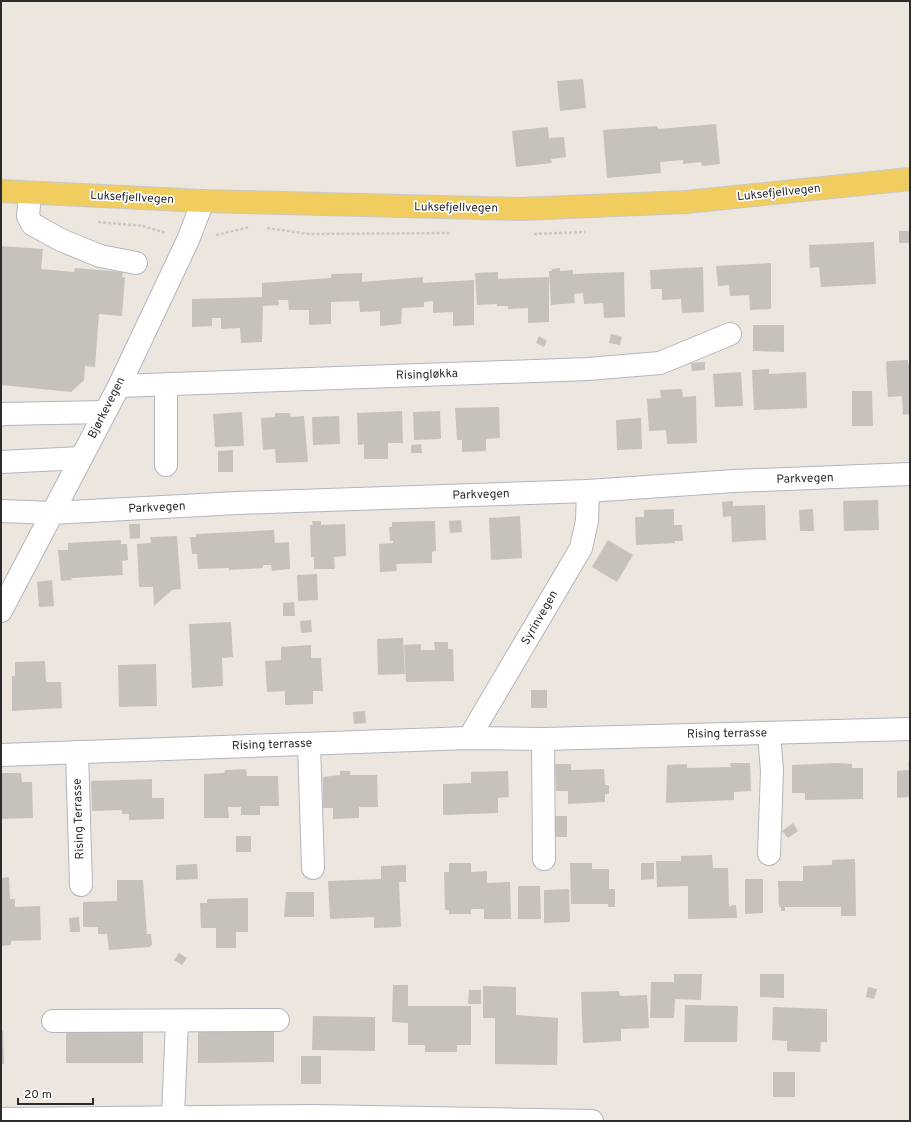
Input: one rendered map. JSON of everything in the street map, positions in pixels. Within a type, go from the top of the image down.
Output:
[{"type":"main road","name":"Luksefjellvegen","points":[[1,191],[202,201],[506,209],[595,207],[686,202],[910,179]]},
{"type":"street","points":[[30,193],[28,216],[32,224],[61,240],[100,256],[136,263]]},
{"type":"street","name":"Bjørkevegen","points":[[1,611],[119,386],[188,240],[202,201]]},
{"type":"street","name":"Risingløkka","points":[[119,386],[588,369],[660,362],[730,334]]},
{"type":"street","points":[[166,385],[166,465]]},
{"type":"street","points":[[1,415],[105,412]]},
{"type":"street","points":[[1,462],[82,458]]},
{"type":"street","name":"Parkvegen","points":[[1,511],[52,513],[237,503],[588,491],[734,481],[910,474]]},
{"type":"street","name":"Syrinvegen","points":[[469,738],[580,548],[587,521],[588,491]]},
{"type":"street","name":"Rising terrasse","points":[[1,755],[469,738],[543,739],[910,729]]},
{"type":"street","points":[[769,733],[772,771],[769,854]]},
{"type":"street","points":[[543,739],[544,859]]},
{"type":"street","points":[[309,744],[313,868]]},
{"type":"street","name":"Rising Terrasse","points":[[78,752],[81,885]]},
{"type":"street","points":[[53,1021],[278,1020]]},
{"type":"street","points":[[173,1116],[177,1021]]},
{"type":"street","points":[[1,1119],[173,1116],[313,1116],[592,1121]]},
{"type":"building","points":[[583,79],[586,108],[560,111],[557,81]]},
{"type":"building","points":[[716,124],[720,164],[702,166],[701,162],[683,164],[683,160],[660,162],[661,173],[607,178],[603,130],[657,126],[658,129]]},
{"type":"building","points":[[548,127],[549,138],[564,137],[566,157],[551,159],[552,163],[516,167],[512,131]]},
{"type":"building","points":[[899,231],[910,231],[910,243],[899,243]]},
{"type":"building","points":[[874,242],[876,284],[821,287],[819,267],[810,268],[809,245]]},
{"type":"building","points":[[1,246],[43,249],[41,269],[74,272],[75,268],[123,272],[122,277],[125,277],[122,316],[99,314],[95,367],[85,366],[84,380],[71,392],[1,385]]},
{"type":"building","points":[[771,263],[771,309],[750,310],[749,295],[730,296],[729,285],[718,286],[716,266]]},
{"type":"building","points":[[703,267],[704,312],[682,313],[681,299],[662,300],[662,289],[651,289],[650,270]]},
{"type":"building","points":[[560,268],[560,271],[573,270],[573,274],[624,272],[625,317],[604,318],[603,303],[584,304],[583,293],[574,294],[575,303],[551,305],[549,271],[552,271],[551,269]]},
{"type":"building","points":[[498,272],[498,279],[549,277],[549,322],[528,323],[528,308],[508,309],[508,306],[497,306],[497,304],[477,305],[475,273]]},
{"type":"building","points":[[362,273],[362,282],[423,277],[423,283],[474,280],[474,325],[453,326],[453,312],[433,313],[433,301],[424,302],[424,307],[402,308],[401,324],[380,326],[380,311],[360,312],[359,301],[331,302],[331,324],[309,325],[309,310],[289,310],[288,300],[278,300],[279,305],[263,306],[262,342],[241,343],[240,328],[221,329],[221,318],[212,318],[212,326],[192,327],[192,299],[262,297],[262,283],[331,278],[331,274]]},
{"type":"building","points":[[753,325],[784,325],[784,352],[753,351]]},
{"type":"building","points":[[611,334],[622,337],[620,345],[609,343]]},
{"type":"building","points":[[539,336],[547,341],[544,347],[536,343]]},
{"type":"building","points":[[908,360],[908,364],[910,364],[910,414],[903,415],[902,396],[888,397],[886,364],[887,361]]},
{"type":"building","points":[[705,362],[705,370],[692,371],[691,363]]},
{"type":"building","points":[[769,369],[769,374],[806,372],[807,408],[754,410],[752,370]]},
{"type":"building","points":[[741,372],[743,406],[715,407],[713,374]]},
{"type":"building","points":[[682,389],[683,397],[696,396],[697,443],[667,444],[666,430],[649,431],[647,399],[661,398],[660,390]]},
{"type":"building","points":[[852,391],[872,391],[873,426],[852,426]]},
{"type":"building","points":[[499,407],[500,438],[486,439],[486,451],[462,452],[462,440],[457,440],[455,408]]},
{"type":"building","points":[[402,411],[403,443],[388,443],[388,459],[364,459],[364,444],[358,445],[357,413]]},
{"type":"building","points":[[440,411],[441,439],[414,440],[413,412]]},
{"type":"building","points":[[242,412],[244,446],[215,447],[213,414]]},
{"type":"building","points":[[275,413],[290,413],[291,417],[304,416],[308,462],[276,463],[275,449],[263,450],[261,418],[275,417]]},
{"type":"building","points":[[339,416],[340,444],[313,445],[312,417]]},
{"type":"building","points":[[641,418],[642,449],[617,450],[616,420]]},
{"type":"building","points":[[421,444],[422,453],[411,453],[411,445]]},
{"type":"building","points":[[233,450],[233,472],[218,472],[218,451]]},
{"type":"building","points":[[878,500],[879,530],[844,531],[843,501]]},
{"type":"building","points":[[733,501],[733,506],[765,505],[766,540],[732,542],[731,516],[723,517],[722,502]]},
{"type":"building","points":[[674,509],[674,525],[682,525],[683,541],[675,541],[675,543],[636,545],[635,517],[644,517],[644,510]]},
{"type":"building","points":[[813,509],[814,531],[800,531],[799,510]]},
{"type":"building","points":[[520,516],[522,558],[491,560],[489,518]]},
{"type":"building","points":[[461,520],[462,532],[450,533],[449,521]]},
{"type":"building","points":[[312,521],[321,521],[321,525],[345,524],[346,556],[334,557],[335,569],[314,569],[314,557],[311,557],[310,525],[313,525]]},
{"type":"building","points":[[435,521],[436,551],[432,552],[432,563],[396,564],[397,571],[380,572],[379,544],[393,543],[393,541],[390,541],[389,527],[392,527],[392,522]]},
{"type":"building","points":[[129,524],[140,524],[140,538],[130,539]]},
{"type":"building","points":[[274,530],[275,543],[289,542],[290,569],[272,571],[271,565],[263,565],[263,568],[229,570],[229,568],[198,569],[197,554],[192,554],[190,537],[196,537],[196,534]]},
{"type":"building","points":[[177,536],[181,589],[172,590],[154,606],[153,587],[139,587],[137,544],[151,543],[150,537]]},
{"type":"building","points":[[121,540],[121,544],[127,544],[128,560],[122,561],[123,575],[71,578],[72,580],[61,581],[58,550],[68,550],[68,543]]},
{"type":"building","points":[[608,540],[633,555],[617,582],[592,567]]},
{"type":"building","points":[[317,574],[318,600],[298,601],[297,575]]},
{"type":"building","points":[[52,580],[54,606],[39,607],[37,582]]},
{"type":"building","points":[[294,602],[295,616],[283,616],[283,603]]},
{"type":"building","points":[[311,620],[312,632],[301,633],[300,621]]},
{"type":"building","points":[[231,622],[233,657],[222,658],[223,686],[192,688],[189,624]]},
{"type":"building","points":[[403,638],[405,674],[378,675],[377,639]]},
{"type":"building","points":[[434,642],[448,642],[448,649],[453,649],[454,681],[406,682],[404,645],[421,644],[421,650],[435,650]]},
{"type":"building","points":[[311,645],[311,658],[321,658],[323,691],[313,691],[313,704],[285,705],[285,691],[267,692],[265,661],[281,660],[281,647]]},
{"type":"building","points":[[45,661],[46,682],[61,682],[62,708],[12,711],[12,676],[15,676],[15,662]]},
{"type":"building","points":[[156,664],[157,706],[119,707],[118,665]]},
{"type":"building","points":[[531,690],[547,690],[547,708],[531,708]]},
{"type":"building","points":[[365,711],[366,723],[354,724],[353,712]]},
{"type":"building","points":[[730,763],[750,763],[751,791],[734,792],[734,800],[666,803],[667,765],[687,764],[687,768],[731,767]]},
{"type":"building","points":[[838,763],[852,764],[852,768],[863,768],[863,799],[805,800],[805,793],[792,793],[792,765]]},
{"type":"building","points":[[908,763],[910,763],[910,797],[897,798],[897,771],[909,770]]},
{"type":"building","points":[[555,764],[571,764],[571,770],[604,769],[605,785],[609,785],[609,794],[605,794],[605,802],[568,804],[568,791],[556,791]]},
{"type":"building","points":[[246,769],[247,776],[278,776],[279,806],[260,806],[260,815],[241,815],[241,807],[228,807],[229,818],[204,818],[204,774],[224,773],[225,770]]},
{"type":"building","points":[[340,771],[350,771],[350,775],[377,775],[378,807],[359,807],[359,818],[333,819],[333,808],[323,808],[323,777],[340,775]]},
{"type":"building","points":[[508,771],[509,797],[498,798],[498,813],[443,815],[443,784],[471,783],[471,772]]},
{"type":"building","points":[[1,773],[21,773],[22,782],[32,782],[33,818],[1,819]]},
{"type":"building","points":[[152,779],[152,798],[164,798],[164,819],[129,820],[129,814],[122,814],[122,810],[92,811],[91,781]]},
{"type":"building","points":[[555,816],[567,816],[567,837],[555,837]]},
{"type":"building","points":[[793,823],[798,831],[788,838],[782,831]]},
{"type":"building","points":[[236,836],[251,836],[251,852],[236,852]]},
{"type":"building","points":[[712,855],[713,868],[728,868],[729,906],[736,905],[737,918],[688,919],[688,886],[657,887],[656,861],[681,861],[681,856]]},
{"type":"building","points":[[855,859],[856,916],[841,916],[841,907],[785,907],[785,911],[781,911],[781,907],[779,907],[778,881],[803,881],[803,866],[832,865],[832,860]]},
{"type":"building","points":[[449,863],[471,863],[471,872],[487,871],[487,883],[510,882],[511,919],[484,919],[484,909],[471,909],[471,914],[449,914],[449,910],[445,910],[444,872],[449,872]]},
{"type":"building","points":[[570,863],[592,863],[592,869],[609,869],[609,889],[615,889],[615,907],[608,907],[608,904],[571,904]]},
{"type":"building","points":[[641,863],[654,863],[654,879],[641,880]]},
{"type":"building","points":[[197,864],[198,879],[176,880],[176,865]]},
{"type":"building","points":[[406,865],[406,882],[399,882],[401,927],[374,928],[374,917],[330,919],[328,881],[381,879],[381,866]]},
{"type":"building","points":[[9,877],[10,899],[15,899],[15,907],[40,906],[41,940],[11,941],[11,945],[1,946],[1,878]]},
{"type":"building","points":[[745,879],[763,879],[763,913],[745,914]]},
{"type":"building","points":[[117,880],[143,880],[147,934],[151,934],[152,945],[149,947],[109,950],[107,934],[98,934],[98,927],[83,927],[83,902],[117,901]]},
{"type":"building","points":[[518,886],[540,886],[541,919],[518,919]]},
{"type":"building","points":[[569,889],[570,922],[544,923],[544,890]]},
{"type":"building","points":[[286,892],[314,892],[314,917],[284,917]]},
{"type":"building","points":[[248,898],[248,932],[236,932],[236,948],[216,948],[216,928],[201,928],[200,903],[207,903],[207,899]]},
{"type":"building","points":[[79,917],[80,932],[70,932],[69,918]]},
{"type":"building","points":[[179,953],[187,958],[182,965],[174,960]]},
{"type":"building","points":[[674,974],[702,974],[701,1000],[675,999],[674,1018],[650,1018],[651,982],[674,982]]},
{"type":"building","points":[[760,974],[784,974],[784,998],[760,997]]},
{"type":"building","points":[[393,985],[408,985],[408,1006],[471,1006],[471,1045],[457,1045],[457,1052],[425,1052],[425,1045],[408,1045],[408,1023],[392,1022]]},
{"type":"building","points":[[483,986],[516,987],[516,1015],[558,1018],[557,1065],[495,1064],[495,1018],[483,1018]]},
{"type":"building","points":[[868,987],[877,989],[874,999],[866,997]]},
{"type":"building","points":[[469,990],[481,990],[481,1004],[468,1004]]},
{"type":"building","points":[[619,991],[620,996],[647,995],[649,1028],[621,1029],[621,1041],[583,1043],[581,992]]},
{"type":"building","points":[[685,1005],[738,1006],[737,1042],[684,1042]]},
{"type":"building","points":[[773,1007],[827,1009],[827,1042],[821,1042],[820,1052],[787,1051],[787,1041],[772,1040]]},
{"type":"building","points":[[313,1016],[375,1017],[375,1051],[312,1050]]},
{"type":"building","points":[[274,1029],[274,1062],[198,1063],[198,1030]]},
{"type":"building","points":[[143,1030],[143,1063],[66,1063],[66,1031]]},
{"type":"building","points":[[1,1031],[3,1031],[4,1064],[1,1064]]},
{"type":"building","points":[[301,1056],[321,1056],[321,1084],[301,1084]]},
{"type":"building","points":[[773,1072],[795,1072],[795,1097],[773,1097]]}]
